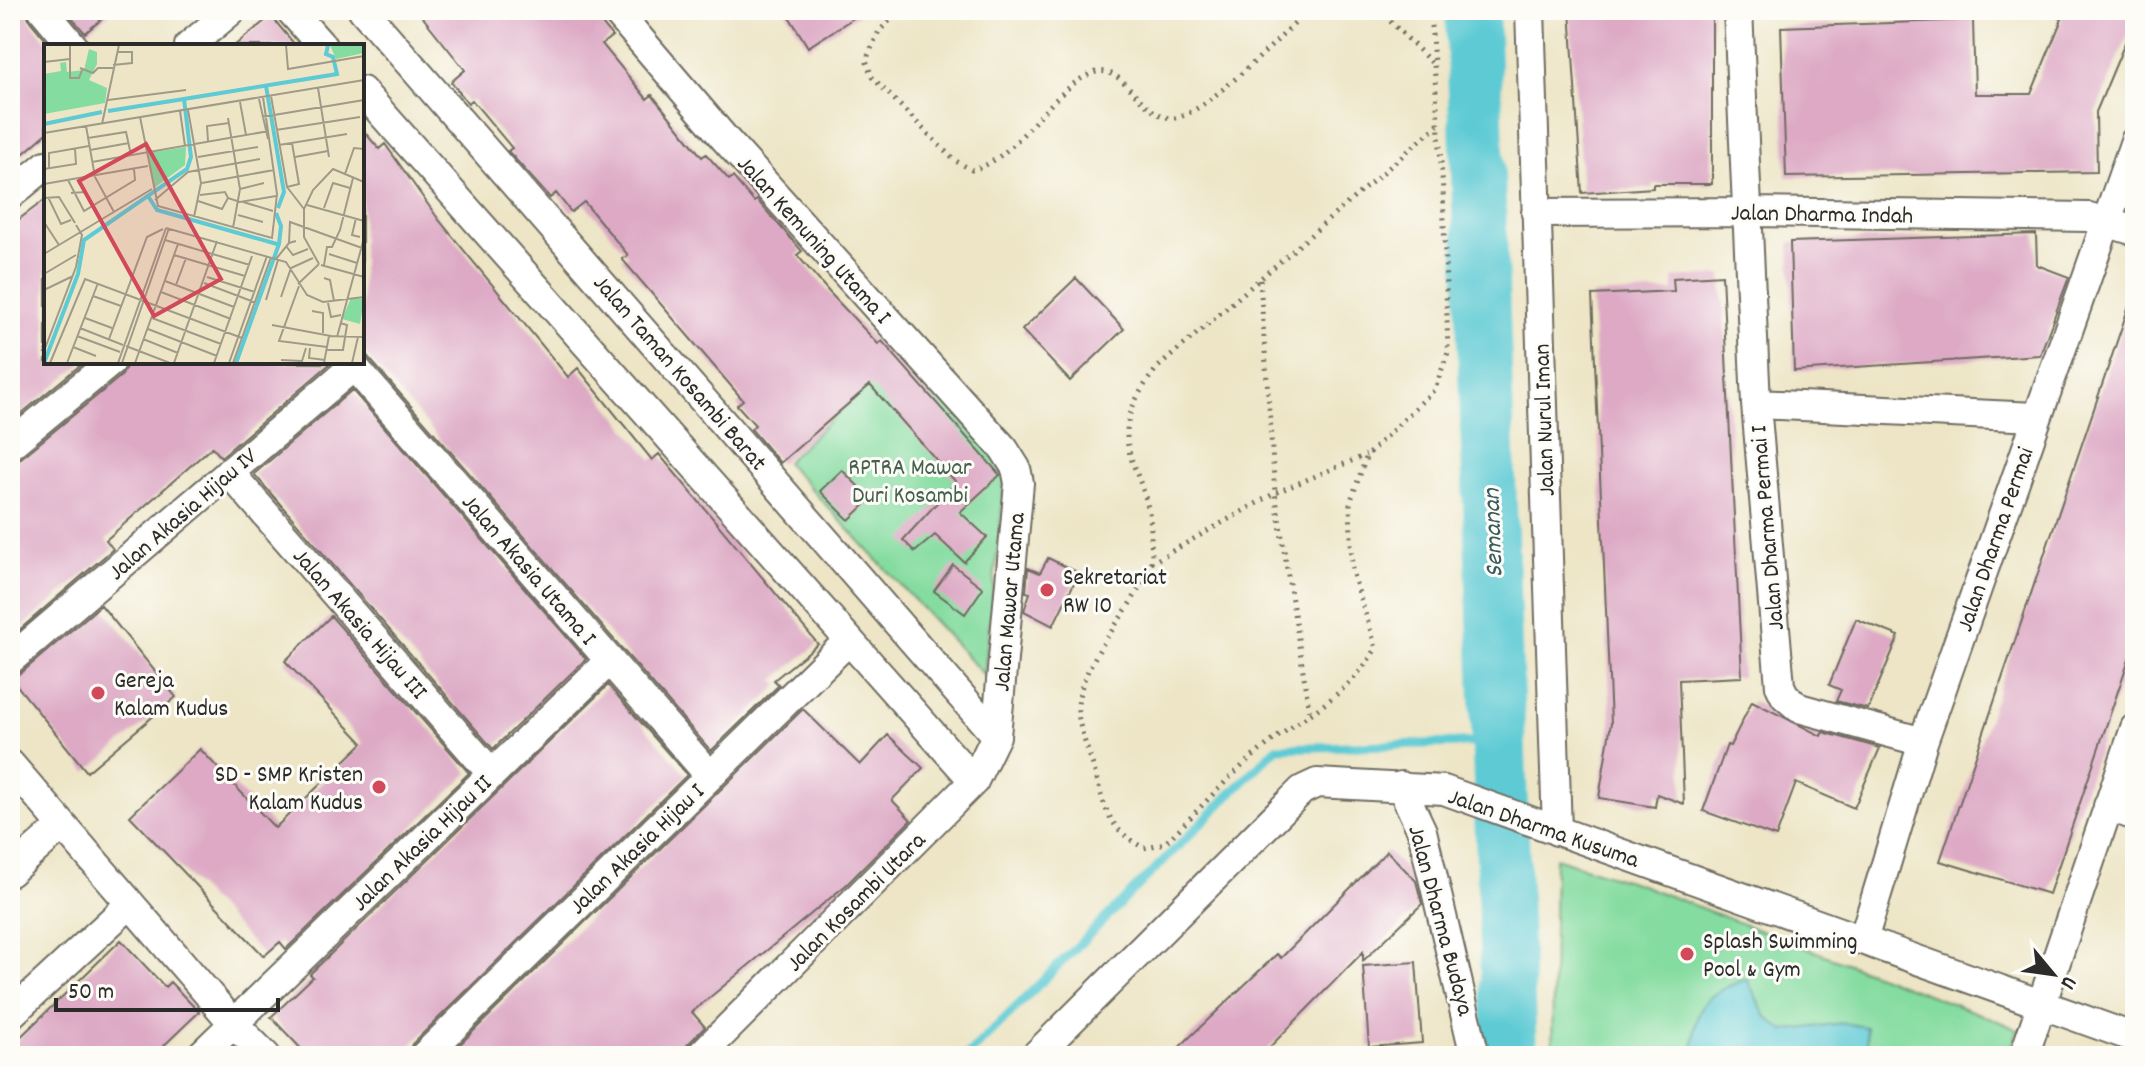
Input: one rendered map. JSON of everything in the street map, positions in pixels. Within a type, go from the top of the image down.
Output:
[{"type":"street","points":[[43,10],[71,44]]},
{"type":"street","points":[[191,44],[232,10]]},
{"type":"street","points":[[290,10],[320,44]]},
{"type":"street","name":"Jalan Taman Kosambi Barat","points":[[363,10],[996,736]]},
{"type":"street","name":"Jalan Kemuning Utama I","points":[[615,10],[736,151],[1004,449],[1016,468]]},
{"type":"street","name":"Jalan Nurul Iman","points":[[1530,10],[1550,828]]},
{"type":"street","name":"Jalan Dharma Permai I","points":[[1738,10],[1756,404],[1779,677],[1785,696],[1799,708],[1923,742]]},
{"type":"street","points":[[364,93],[974,781]]},
{"type":"street","name":"Jalan Dharma Permai","points":[[1863,940],[1923,742],[2135,141]]},
{"type":"street","points":[[10,195],[44,167]]},
{"type":"street","name":"Jalan Dharma Indah","points":[[1536,213],[1749,212],[2089,217],[2135,231]]},
{"type":"street","points":[[10,445],[109,364]]},
{"type":"street","name":"Jalan Akasia Hijau IV","points":[[10,660],[352,364]]},
{"type":"street","name":"Jalan Akasia Utama I","points":[[352,364],[710,776]]},
{"type":"street","points":[[1756,404],[2036,417]]},
{"type":"street","name":"Jalan Mawar Utama","points":[[996,736],[1019,483],[1016,468]]},
{"type":"street","name":"Jalan Akasia Hijau III","points":[[229,472],[492,774]]},
{"type":"street","name":"Jalan Akasia Hijau I","points":[[424,1056],[848,641]]},
{"type":"street","name":"Jalan Akasia Hijau II","points":[[200,1056],[609,661]]},
{"type":"street","points":[[2024,1056],[2135,728]]},
{"type":"street","name":"Jalan Kosambi Utara","points":[[700,1056],[974,781],[996,736]]},
{"type":"street","points":[[10,764],[233,1023],[266,1056]]},
{"type":"street","name":"Jalan Dharma Kusuma","points":[[1035,1056],[1309,785],[1401,786],[1444,790],[2135,1038]]},
{"type":"street","name":"Jalan Dharma Budaya","points":[[1401,786],[1422,831],[1475,1056]]},
{"type":"street","points":[[2108,806],[2135,816]]},
{"type":"street","points":[[10,872],[62,826]]},
{"type":"street","points":[[10,1015],[130,904]]},
{"type":"path","points":[[901,10],[879,31],[866,60],[872,77],[954,160],[972,170],[988,166],[1057,98],[1087,75],[1101,71],[1117,75],[1148,111],[1174,119],[1201,108],[1309,10]]},
{"type":"path","points":[[1379,10],[1434,65]]},
{"type":"path","points":[[1151,563],[1275,493],[1367,455],[1435,389],[1448,352],[1438,125],[1429,10]]},
{"type":"path","points":[[1367,455],[1350,503],[1352,571],[1376,648],[1364,668],[1342,693],[1261,749],[1165,843],[1144,848],[1122,836],[1106,813],[1078,710],[1087,675],[1151,563],[1152,522],[1129,458],[1127,425],[1138,391],[1157,368],[1438,125]]},
{"type":"path","points":[[1260,279],[1275,493],[1310,715]]},
{"type":"green space","name":"RPTRA Mawar Duri Kosambi","points":[[903,352],[1006,470],[984,675],[786,462]]},
{"type":"green space","name":"Splash Swimming Pool & Gym","points":[[1555,858],[1638,884],[2003,1023],[2018,1030],[2008,1056],[1552,1056]]},
{"type":"water","points":[[1747,979],[1765,1015],[1784,1031],[1843,1023],[1866,1027],[1867,1045],[1862,1056],[1694,1056],[1695,1025],[1704,1005],[1720,990]]},
{"type":"building","points":[[10,10],[26,10],[30,21],[49,44],[44,44],[44,136],[10,165]]},
{"type":"building","points":[[65,10],[113,10],[85,33]]},
{"type":"building","points":[[417,10],[591,10],[612,36],[602,44],[647,99],[652,95],[702,157],[706,154],[729,180],[733,177],[754,202],[757,200],[802,251],[797,255],[829,292],[878,344],[882,341],[1000,475],[960,512],[987,537],[964,562],[935,535],[915,552],[903,540],[956,482],[870,385],[780,463],[751,429],[755,425],[737,405],[743,400],[622,259],[628,255],[584,202],[571,212],[556,193],[550,198],[508,151],[512,148],[472,100],[468,103],[451,82],[465,70]]},
{"type":"building","points":[[785,10],[866,10],[808,47]]},
{"type":"building","points":[[1570,10],[1712,10],[1712,184],[1653,184],[1653,188],[1582,193]]},
{"type":"building","points":[[2043,10],[2135,10],[2135,19],[2096,112],[2097,172],[1786,177],[1781,27],[1973,20],[1975,94],[2031,94],[2062,19]]},
{"type":"building","points":[[271,16],[294,44],[236,44]]},
{"type":"building","points":[[364,131],[379,149],[385,144],[439,220],[568,377],[578,368],[652,460],[659,454],[818,644],[774,680],[779,685],[711,751],[364,352]]},
{"type":"building","points":[[44,200],[44,364],[82,364],[10,423],[10,226]]},
{"type":"building","points":[[2036,234],[2037,265],[2069,277],[2040,355],[1794,371],[1790,242]]},
{"type":"building","points":[[1722,275],[1742,677],[1679,680],[1684,804],[1657,794],[1655,807],[1599,798],[1611,723],[1592,295],[1674,291],[1673,278]]},
{"type":"building","points":[[1076,278],[1124,329],[1070,381],[1022,330]]},
{"type":"building","points":[[2131,300],[2135,301],[2135,641],[2049,894],[1940,861]]},
{"type":"building","points":[[127,364],[330,364],[221,457],[212,447],[106,540],[113,549],[10,638],[10,462],[21,458],[122,375]]},
{"type":"building","points":[[352,390],[586,659],[493,749],[254,474]]},
{"type":"building","points":[[842,470],[871,499],[849,520],[820,491]]},
{"type":"building","name":"Sekretariat RW 10","points":[[1048,558],[1079,573],[1053,626],[1024,611],[1030,593],[1026,592],[1028,568],[1040,573]]},
{"type":"building","points":[[953,565],[983,588],[965,614],[934,591]]},
{"type":"building","name":"Gereja Kalam Kudus","points":[[101,605],[176,697],[87,772],[10,677],[21,673]]},
{"type":"building","name":"SD - SMP Kristen Kalam Kudus","points":[[331,616],[469,773],[286,949],[280,942],[264,956],[130,816],[200,749],[275,828],[363,743],[285,661]]},
{"type":"building","points":[[1856,619],[1899,636],[1868,709],[1836,701],[1841,690],[1829,685]]},
{"type":"building","points":[[608,685],[687,775],[412,1044],[407,1056],[308,1056],[271,1017],[313,977],[310,974]]},
{"type":"building","points":[[1752,701],[1821,736],[1823,732],[1880,748],[1854,808],[1796,783],[1776,837],[1703,811],[1727,745],[1730,746]]},
{"type":"building","points":[[803,709],[860,765],[888,735],[923,768],[892,800],[911,820],[846,885],[692,1012],[705,1027],[687,1045],[683,1056],[448,1056]]},
{"type":"building","points":[[1387,851],[1416,881],[1422,904],[1363,961],[1363,952],[1261,1056],[1170,1056],[1277,954],[1281,958]]},
{"type":"building","points":[[121,940],[165,987],[170,982],[199,1012],[153,1056],[10,1056],[10,1047]]},
{"type":"building","points":[[1416,962],[1422,1043],[1369,1047],[1363,966]]},
{"type":"waterway","name":"Semanan","points":[[1472,10],[1510,1056]]},
{"type":"waterway","points":[[967,1056],[1277,748],[1499,742]]},
{"type":"place","name":"Sekretariat RW 10","points":[[1047,590]]},
{"type":"place","name":"Gereja Kalam Kudus","points":[[98,693]]},
{"type":"place","name":"SD - SMP Kristen Kalam Kudus","points":[[379,787]]},
{"type":"place","name":"Splash Swimming Pool & Gym","points":[[1687,954]]}]
